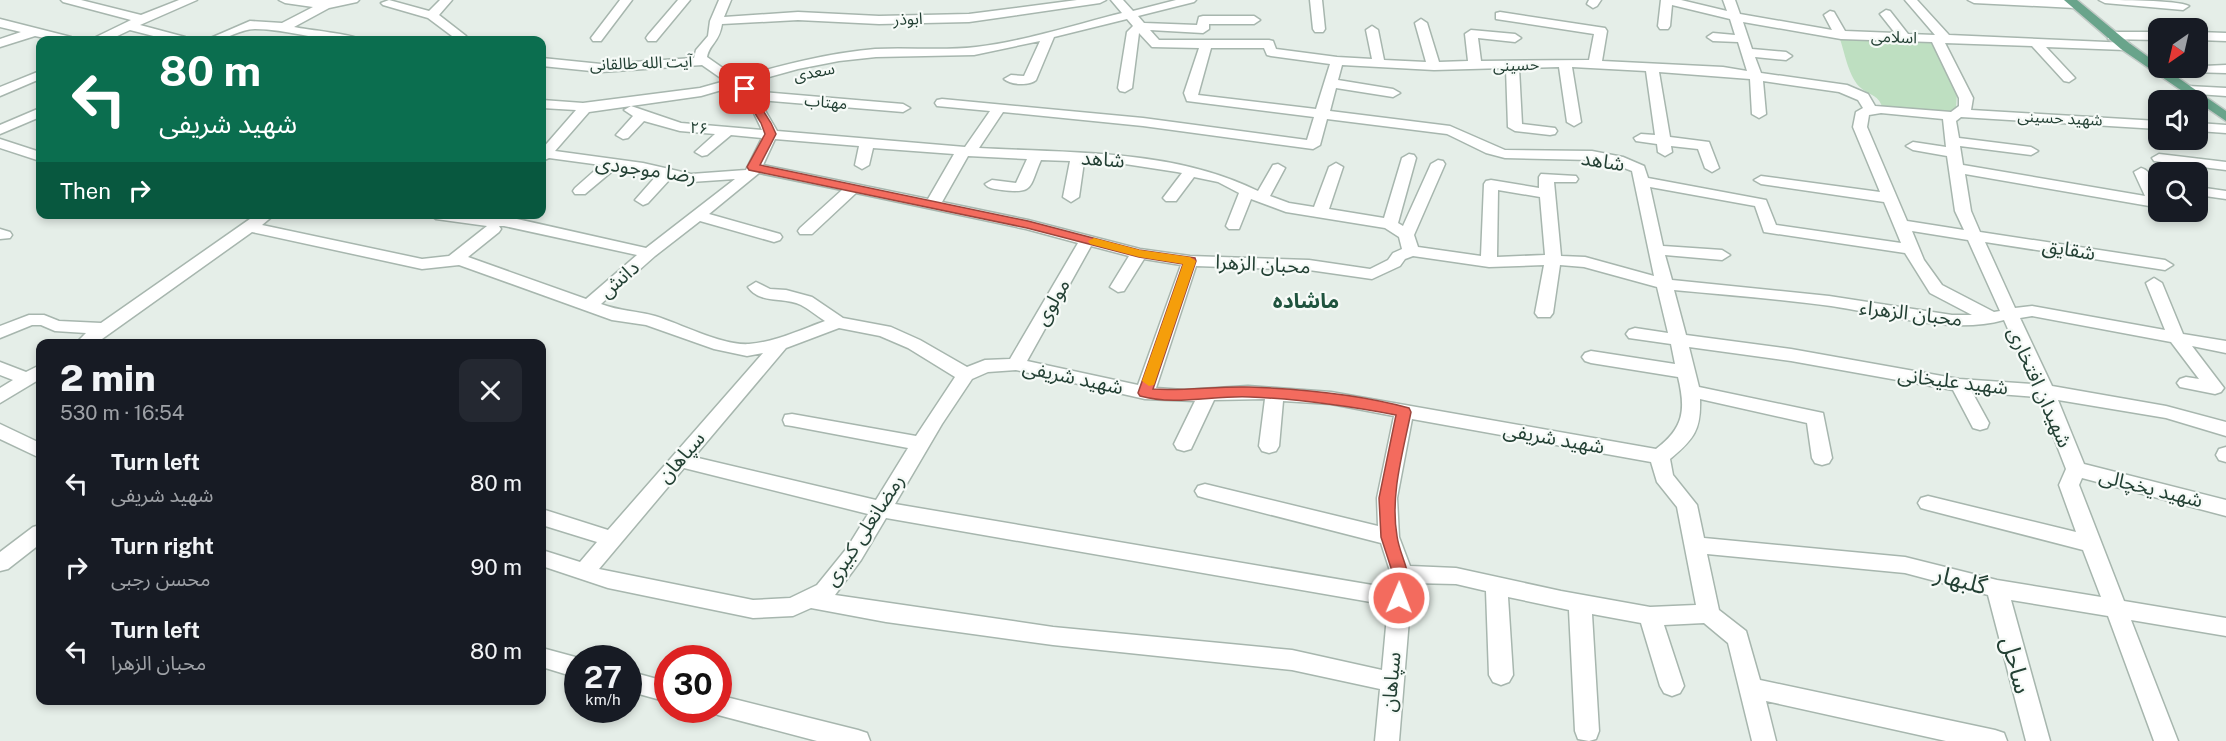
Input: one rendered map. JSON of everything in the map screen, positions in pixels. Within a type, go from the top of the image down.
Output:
[{"type":"main road","points":[[2073,2],[2112,36],[2148,62]]},
{"type":"main road","points":[[2171,78],[2188,90]]},
{"type":"main road","points":[[2208,103],[2224,114]]},
{"type":"street","points":[[66,0],[142,20]]},
{"type":"street","points":[[108,36],[191,0]]},
{"type":"street","points":[[285,0],[326,5]]},
{"type":"street","points":[[280,27],[326,5],[353,0]]},
{"type":"street","points":[[432,15],[446,0]]},
{"type":"street","points":[[597,38],[626,0]]},
{"type":"street","points":[[651,32],[663,24],[684,0]]},
{"type":"street","points":[[725,0],[716,21],[714,38],[702,50],[700,58],[742,89],[771,134]]},
{"type":"street","points":[[990,0],[995,16]]},
{"type":"street","name":"ابوذر","points":[[716,21],[798,16],[879,20],[995,16],[1100,0]]},
{"type":"street","points":[[1118,0],[1140,26]]},
{"type":"street","name":"سعدی","points":[[546,104],[587,106],[636,113],[832,67],[886,61],[898,54],[974,51],[1190,0]]},
{"type":"street","points":[[1316,0],[1319,29]]},
{"type":"street","points":[[1664,26],[1667,0]]},
{"type":"street","name":"اسلامی","points":[[1667,0],[1736,17],[1841,35],[2125,46]]},
{"type":"street","points":[[1730,0],[1756,77],[1759,114]]},
{"type":"street","name":"شهیدان افتخاری","points":[[1911,0],[1941,39],[1966,98],[1966,107],[1949,120],[1963,211],[2000,316],[2044,391],[2061,427],[2076,469],[2069,485],[2166,741]]},
{"type":"street","points":[[1974,0],[2073,2]]},
{"type":"street","points":[[2105,0],[2183,6]]},
{"type":"street","points":[[387,3],[432,15],[460,36]]},
{"type":"street","points":[[1886,14],[1905,38]]},
{"type":"street","points":[[1830,15],[1841,35]]},
{"type":"street","points":[[1500,16],[1601,31],[1595,65]]},
{"type":"street","points":[[1125,88],[1133,32],[1140,26],[1203,29],[1203,20],[1254,20]]},
{"type":"street","points":[[1421,22],[1434,66]]},
{"type":"street","points":[[0,23],[51,36]]},
{"type":"street","points":[[222,36],[249,25],[280,27],[326,36]]},
{"type":"street","points":[[129,26],[166,36]]},
{"type":"street","name":"حسینی","points":[[1140,26],[1156,44],[1269,44],[1271,52],[1337,61],[1434,66],[1565,63],[1723,71],[1842,88],[1863,97],[1871,111]]},
{"type":"street","points":[[1372,30],[1378,63]]},
{"type":"street","points":[[0,43],[35,32]]},
{"type":"street","points":[[1475,66],[1471,34],[1515,38]]},
{"type":"street","points":[[1011,79],[1029,80],[1049,35]]},
{"type":"street","points":[[2112,36],[2148,36]]},
{"type":"street","points":[[2208,36],[2226,37]]},
{"type":"street","points":[[1713,37],[1743,39]]},
{"type":"street","points":[[2036,43],[2069,78]]},
{"type":"street","name":"شاهد","points":[[1206,44],[1191,93],[1192,98],[1450,130],[1506,154],[1546,153],[1628,162],[1639,169],[1656,250],[1691,391],[1690,423],[1676,444],[1660,457]]},
{"type":"street","points":[[1748,52],[1785,56]]},
{"type":"street","name":"آیت الله طالقانی","points":[[546,62],[601,68],[705,61]]},
{"type":"street","points":[[942,103],[1143,122],[1313,145],[1337,61]]},
{"type":"street","points":[[1565,63],[1574,122]]},
{"type":"street","points":[[1512,66],[1515,127],[1550,131]]},
{"type":"street","points":[[1652,67],[1664,145]]},
{"type":"street","points":[[2208,69],[2226,69]]},
{"type":"street","points":[[0,92],[36,77]]},
{"type":"street","points":[[1330,83],[1393,93]]},
{"type":"street","name":"سعدی","points":[[587,106],[742,89]]},
{"type":"street","name":"مهتاب","points":[[742,89],[903,108]]},
{"type":"street","points":[[2208,91],[2226,92]]},
{"type":"street","points":[[546,151],[587,106]]},
{"type":"street","points":[[933,204],[967,151],[1000,108]]},
{"type":"street","points":[[1957,115],[1871,111],[1863,112],[1860,127],[1916,260],[1936,289],[2000,316]]},
{"type":"street","points":[[623,135],[636,113]]},
{"type":"street","name":"۲۶","points":[[636,113],[680,127],[771,134]]},
{"type":"street","points":[[0,130],[36,114]]},
{"type":"street","name":"شهید حسینی","points":[[1957,115],[2148,125]]},
{"type":"street","points":[[0,138],[36,123]]},
{"type":"street","points":[[2208,128],[2226,129]]},
{"type":"street","points":[[702,152],[728,131]]},
{"type":"street","name":"شاهد","points":[[771,134],[967,151],[1125,160],[1191,171],[1222,179],[1261,198],[1287,207],[1390,224],[1406,236]]},
{"type":"street","name":"دانش","points":[[771,134],[752,171],[649,253],[589,306],[618,316],[649,320],[714,343],[747,350],[780,344],[838,322]]},
{"type":"street","points":[[1641,138],[1664,145],[1704,145],[1712,168]]},
{"type":"street","points":[[0,143],[36,156]]},
{"type":"street","points":[[862,165],[867,143]]},
{"type":"street","points":[[1913,146],[2148,200]]},
{"type":"street","points":[[1954,154],[2031,150]]},
{"type":"street","name":"رضا موجودی","points":[[546,154],[643,167],[691,178],[752,171]]},
{"type":"street","points":[[992,184],[1021,188],[1036,155]]},
{"type":"street","points":[[1071,197],[1078,158]]},
{"type":"street","points":[[1390,224],[1409,158]]},
{"type":"street","points":[[2159,158],[2226,166]]},
{"type":"street","points":[[580,191],[611,164]]},
{"type":"street","points":[[1438,164],[1406,236],[1411,251],[1489,262],[1553,260],[1585,262],[1664,284]]},
{"type":"street","points":[[1320,213],[1336,167]]},
{"type":"street","points":[[1261,198],[1278,168]]},
{"type":"street","name":"محبان الزهرا","points":[[752,171],[933,204],[1139,254],[1190,261],[1309,265],[1372,274],[1411,251]]},
{"type":"street","points":[[1171,198],[1191,171]]},
{"type":"street","points":[[643,200],[666,174]]},
{"type":"street","points":[[1544,313],[1553,260],[1546,177],[1571,179]]},
{"type":"street","points":[[1761,180],[1890,198]]},
{"type":"street","points":[[1641,181],[1761,203],[1770,228],[1912,249]]},
{"type":"street","points":[[1489,262],[1491,184],[1548,194]]},
{"type":"street","points":[[806,231],[854,188]]},
{"type":"street","points":[[1234,226],[1247,190]]},
{"type":"street","points":[[2208,192],[2226,195]]},
{"type":"street","points":[[698,216],[774,237]]},
{"type":"street","points":[[90,339],[261,219]]},
{"type":"street","points":[[465,219],[482,222],[504,221],[649,253]]},
{"type":"street","name":"شقایق","points":[[1902,225],[2165,265]]},
{"type":"street","points":[[250,227],[422,264],[460,260],[589,306]]},
{"type":"street","points":[[453,261],[493,229]]},
{"type":"street","name":"مولوی","points":[[1016,364],[1087,240]]},
{"type":"street","points":[[1656,250],[1722,255]]},
{"type":"street","points":[[1118,288],[1139,254]]},
{"type":"street","points":[[1145,393],[1190,261]]},
{"type":"street","points":[[2154,283],[2176,337],[2215,388],[2186,383]]},
{"type":"street","name":"محبان الزهراء","points":[[1664,284],[1829,302],[1952,320],[2032,311],[2226,347]]},
{"type":"street","points":[[756,287],[766,294],[786,295],[806,301],[838,322],[885,331],[914,344],[966,375]]},
{"type":"street","points":[[0,333],[29,320],[44,320],[55,326],[103,329]]},
{"type":"street","name":"شهید علیخانی","points":[[1635,334],[1791,355],[1959,385],[2044,391],[2166,412],[2226,429]]},
{"type":"street","name":"سپاهان","points":[[584,572],[780,344]]},
{"type":"street","points":[[1591,357],[1686,372]]},
{"type":"street","name":"شهید شریفی","points":[[966,375],[985,366],[1016,364],[1145,393],[1184,396],[1248,392],[1331,398],[1660,457]]},
{"type":"street","points":[[0,368],[34,375]]},
{"type":"street","points":[[0,396],[34,375]]},
{"type":"street","name":"رمضانعلی کبیری","points":[[546,559],[608,580],[753,609],[794,608],[825,591],[854,554],[920,443],[966,375]]},
{"type":"street","points":[[1959,385],[1980,423]]},
{"type":"street","points":[[1691,391],[1816,418],[1822,458]]},
{"type":"street","points":[[1184,444],[1208,394]]},
{"type":"street","points":[[1269,446],[1275,394]]},
{"type":"street","name":"سپاهان","points":[[1387,741],[1401,574],[1389,537],[1387,498],[1404,412]]},
{"type":"street","points":[[792,420],[920,443]]},
{"type":"street","points":[[0,431],[36,449]]},
{"type":"street","points":[[1660,457],[1664,477],[1687,505],[1709,614],[1738,638],[1764,741]]},
{"type":"street","points":[[678,460],[880,509],[1399,598]]},
{"type":"street","name":"شهید یخچالی","points":[[2076,469],[2226,508]]},
{"type":"street","points":[[1205,490],[1389,537]]},
{"type":"street","points":[[1928,503],[2092,544]]},
{"type":"street","points":[[546,518],[612,539]]},
{"type":"street","points":[[0,563],[36,536]]},
{"type":"street","name":"گلبهار","points":[[1694,545],[1905,565],[1997,589],[2226,627]]},
{"type":"street","points":[[1401,574],[1456,576],[1580,604],[1650,616],[1709,614]]},
{"type":"street","points":[[1497,585],[1501,675]]},
{"type":"street","name":"ساحل","points":[[1997,589],[2038,741]]},
{"type":"street","points":[[810,599],[886,613],[1053,636],[1292,660],[1391,681]]},
{"type":"street","points":[[1580,604],[1587,731]]},
{"type":"street","points":[[1650,616],[1672,686]]},
{"type":"street","points":[[546,659],[564,664]]},
{"type":"street","points":[[1750,688],[1995,741]]},
{"type":"street","points":[[732,709],[858,741]]},
{"type":"green space","points":[[1840,39],[1933,43],[1957,94],[1956,108],[1949,112],[1882,106],[1876,97],[1861,88],[1853,78]]},
{"type":"slow traffic","points":[[1094,241],[1139,254],[1190,261],[1149,381]]},
{"type":"district","name":"ماشاده","points":[[1306,300]]},
{"type":"route","points":[[745,89],[771,134],[753,167],[1028,225],[1139,254],[1190,261],[1145,393],[1184,396],[1248,392],[1331,398],[1404,412],[1387,498],[1389,537],[1401,574],[1399,598]]}]
